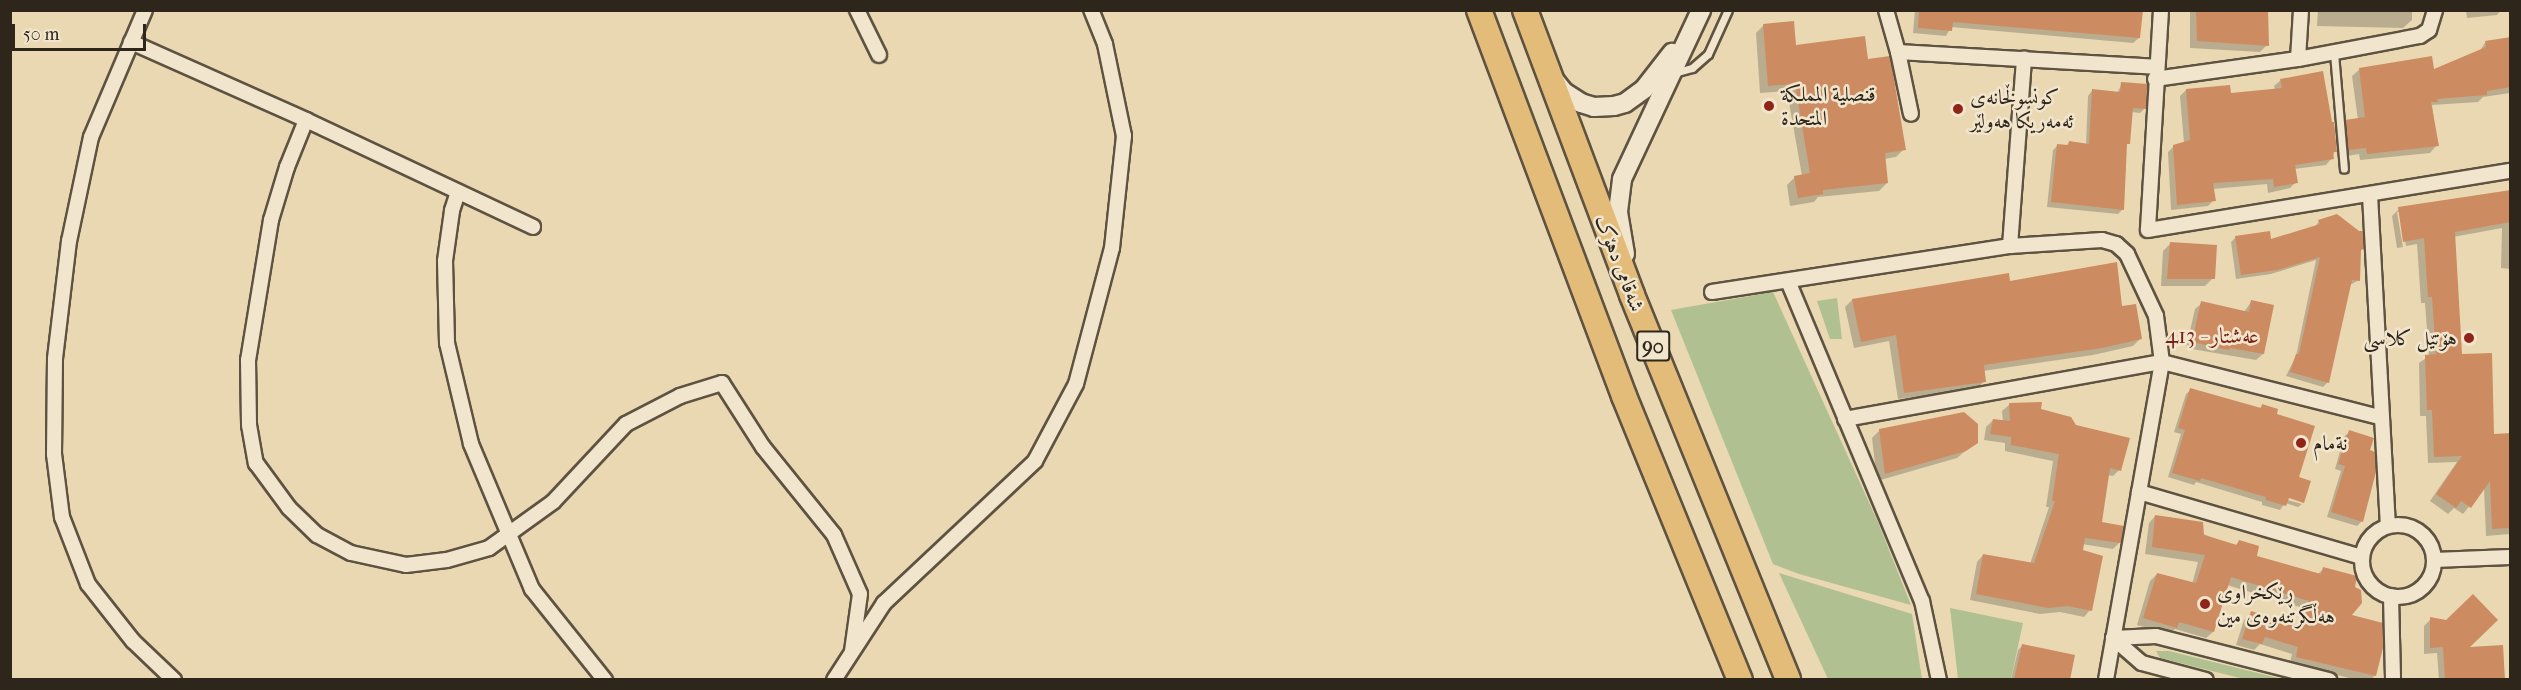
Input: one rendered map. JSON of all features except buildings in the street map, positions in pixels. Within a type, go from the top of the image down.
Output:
[{"type":"highway","name":"شەقامی دهۆک","points":[[1479,10],[1624,396],[1740,680]]},
{"type":"highway","name":"شەقامی دهۆک","points":[[1525,10],[1536,45],[1632,295],[1788,680]]},
{"type":"street","points":[[145,10],[91,137],[69,242],[55,359],[54,454],[62,517],[88,584],[133,641],[174,680]]},
{"type":"street","points":[[857,10],[879,55]]},
{"type":"street","points":[[834,680],[884,603],[1035,461],[1076,384],[1112,248],[1124,136],[1105,44],[1091,10]]},
{"type":"street","points":[[1886,10],[1898,52],[1911,114]]},
{"type":"street","points":[[2160,10],[2148,230],[2511,171]]},
{"type":"street","points":[[2298,59],[2301,10]]},
{"type":"street","points":[[1898,52],[2024,59],[2155,73],[2298,59],[2420,36],[2429,30],[2435,10]]},
{"type":"street","points":[[1536,45],[1555,81],[1569,96],[1587,105],[1614,106],[1635,97],[1644,90],[1699,15]]},
{"type":"street","points":[[1632,295],[1619,221],[1620,188],[1628,164],[1699,15]]},
{"type":"street","points":[[131,42],[306,120],[533,227]]},
{"type":"street","points":[[2010,246],[2024,59]]},
{"type":"street","points":[[306,120],[287,167],[271,220],[248,360],[249,425],[256,464],[289,508],[317,535],[351,553],[406,565],[447,560],[479,551],[510,536],[554,502],[626,424],[680,396],[722,383],[763,447],[834,535],[860,594],[852,651]]},
{"type":"street","points":[[458,192],[452,211],[445,261],[447,343],[471,444],[532,589],[605,680]]},
{"type":"street","points":[[2370,195],[2380,417],[2388,526]]},
{"type":"street","points":[[1712,292],[2010,246],[2086,240],[2102,240],[2116,244],[2132,264],[2156,316],[2163,362],[2106,680]]},
{"type":"street","points":[[1788,281],[1922,601],[1939,680]]},
{"type":"street","points":[[1845,419],[2163,362],[2380,417]]},
{"type":"street","points":[[2139,492],[2362,558]]},
{"type":"street","points":[[2399,525],[2419,532],[2432,549],[2434,560],[2432,571],[2421,589],[2412,594],[2391,596],[2372,587],[2366,578],[2362,558],[2370,538],[2388,526],[2399,525]]},
{"type":"street","points":[[2434,560],[2511,557]]},
{"type":"street","points":[[2391,596],[2392,680]]},
{"type":"street","points":[[2113,638],[2156,636],[2329,680]]},
{"type":"street","points":[[2113,638],[2142,663],[2206,680]]},
{"type":"lane","points":[[1671,73],[1692,68],[1708,54],[1728,10]]},
{"type":"lane","points":[[2334,52],[2344,169]]},
{"type":"green space","points":[[1773,292],[1877,520],[1911,605],[1799,574],[1773,564],[1671,310]]},
{"type":"green space","points":[[1837,298],[1842,339],[1830,339],[1817,301]]},
{"type":"green space","points":[[1779,573],[1912,614],[1922,679],[1828,679]]},
{"type":"green space","points":[[1950,608],[2023,623],[2011,679],[1958,679]]},
{"type":"green space","points":[[2156,651],[2169,651],[2282,679],[2244,679],[2160,658]]},
{"type":"place","name":"قنصلية المملكة المتحدة","points":[[1769,106]]},
{"type":"place","name":"کونسوڵخانەی ئەمەریکا هەولێر","points":[[1958,109]]},
{"type":"place","name":"هۆتێل کلاسی","points":[[2469,338]]},
{"type":"place","name":"نةمام","points":[[2301,443]]},
{"type":"place","name":"ڕێکخراوی هەڵگرتنەوەی مین","points":[[2205,604]]},
{"type":"district","name":"عه‌شتار - 413","points":[[2212,337]]}]
